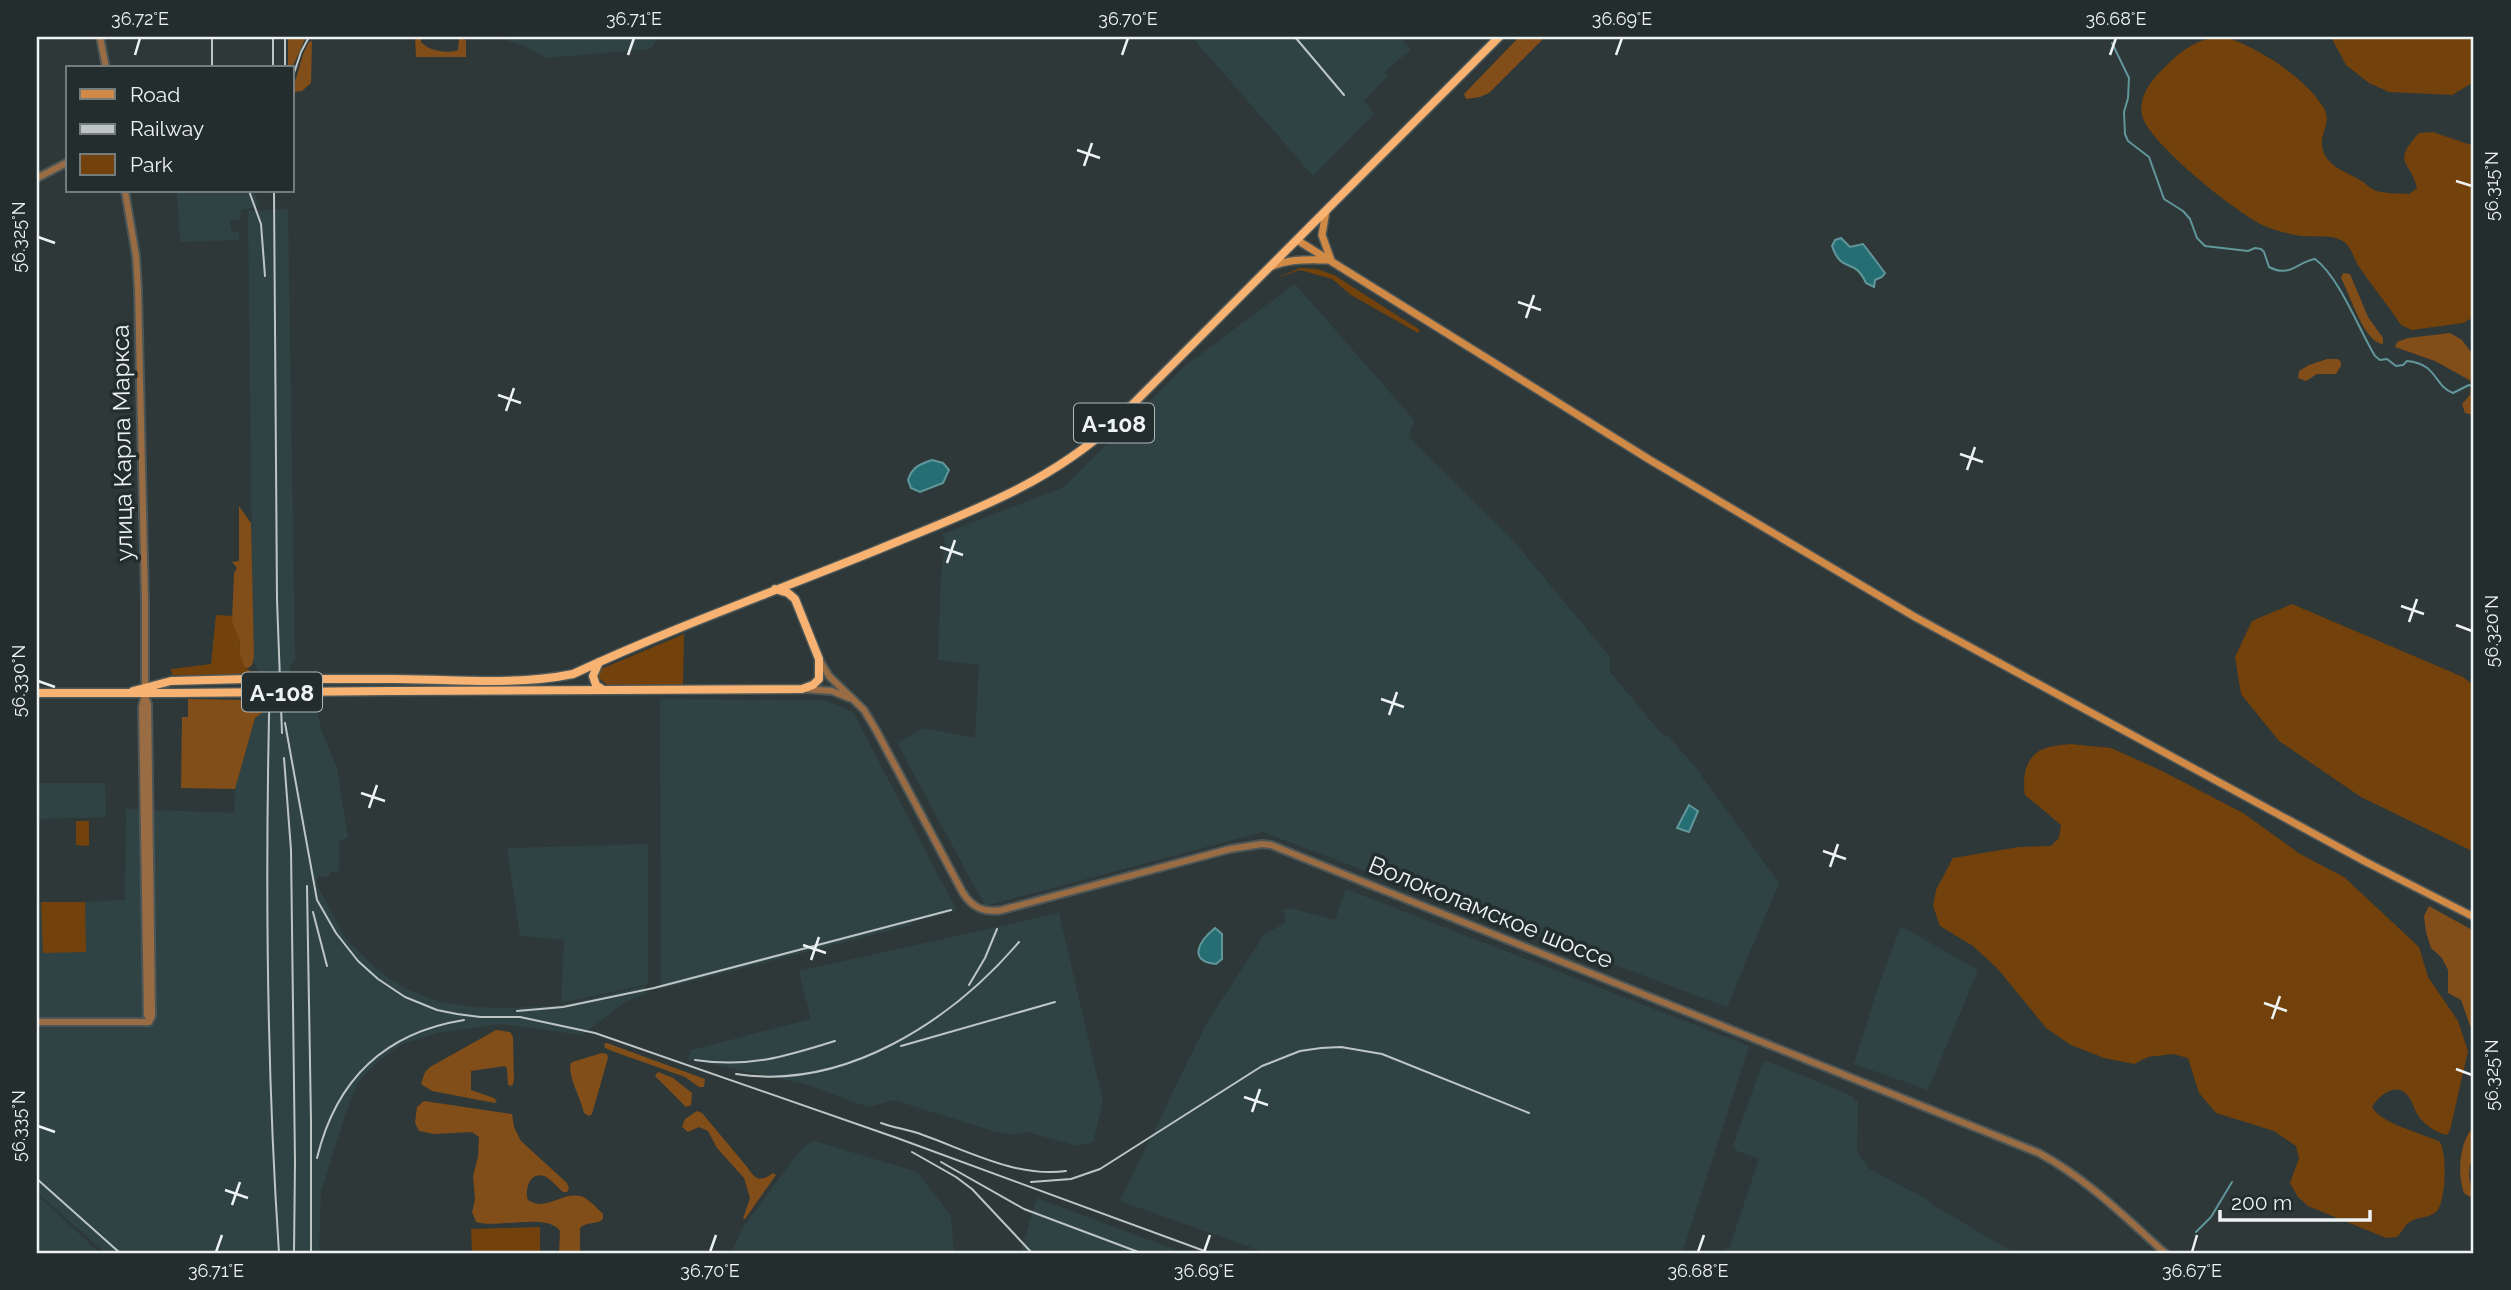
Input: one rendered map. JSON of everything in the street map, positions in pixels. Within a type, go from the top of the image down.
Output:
[{"type":"highway","name":"А-108","points":[[144,691],[167,682],[551,679],[573,674],[775,589],[965,514],[1034,482],[1073,457],[1114,423],[1499,37]]},
{"type":"highway","points":[[794,599],[801,579]]},
{"type":"highway","points":[[775,589],[788,593],[794,599],[818,659],[820,679],[802,689]]},
{"type":"highway","points":[[599,662],[593,680],[603,690]]},
{"type":"highway","name":"А-108","points":[[37,692],[144,691],[159,694],[802,689]]},
{"type":"main road","points":[[1327,209],[1322,235],[1331,260]]},
{"type":"main road","points":[[1297,240],[1650,460],[1915,617],[2354,855],[2474,917]]},
{"type":"main road","points":[[1268,268],[1298,259],[1331,260]]},
{"type":"street","points":[[100,37],[106,66]]},
{"type":"street","points":[[37,178],[66,163]]},
{"type":"street","name":"улица Карла Маркса","points":[[125,192],[136,256],[138,289],[145,670],[142,707],[145,904],[150,1021]]},
{"type":"street","name":"Волоколамское шоссе","points":[[818,659],[830,676],[864,710],[967,900],[983,910],[1002,910],[1230,849],[1271,845],[2039,1153],[2075,1175],[2102,1196],[2165,1253]]},
{"type":"street","points":[[145,670],[152,679],[167,682]]},
{"type":"street","points":[[802,689],[838,693],[864,710]]},
{"type":"street","name":"улица Карла Маркса","points":[[144,691],[148,704],[152,999],[150,1021]]},
{"type":"street","points":[[148,704],[153,696],[159,694]]},
{"type":"street","points":[[37,1022],[150,1021]]},
{"type":"shaded area","points":[[288,37],[306,37],[293,66],[288,66]]},
{"type":"shaded area","points":[[415,37],[421,37],[421,42],[429,48],[449,52],[458,50],[459,39],[463,37],[466,41],[466,57],[416,57]]},
{"type":"shaded area","points":[[498,37],[659,37],[650,49],[546,58],[527,47]]},
{"type":"shaded area","points":[[1192,37],[1408,37],[1403,41],[1411,50],[1385,71],[1388,76],[1364,101],[1374,114],[1313,176]]},
{"type":"shaded area","points":[[1519,37],[1545,37],[1489,93],[1466,99],[1464,94]]},
{"type":"shaded area","points":[[312,41],[311,83],[302,91],[295,92],[294,86],[309,42]]},
{"type":"shaded area","points":[[177,192],[254,192],[260,206],[241,210],[240,220],[229,220],[232,232],[239,232],[239,240],[180,242]]},
{"type":"shaded area","points":[[288,209],[295,660],[290,666],[294,702],[301,709],[317,712],[337,768],[348,838],[339,840],[339,871],[330,872],[329,877],[317,876],[318,887],[346,939],[375,968],[406,989],[437,1001],[472,1007],[512,1008],[563,1005],[645,986],[645,994],[625,1002],[582,1035],[500,1024],[437,1033],[400,1045],[375,1064],[357,1084],[321,1192],[319,1253],[105,1253],[37,1192],[37,902],[41,902],[85,952],[85,902],[125,900],[126,809],[234,813],[235,789],[255,718],[263,712],[265,706],[260,703],[263,700],[262,676],[253,661],[248,211]]},
{"type":"shaded area","points":[[2343,273],[2350,274],[2368,317],[2383,338],[2383,344],[2370,336],[2358,317],[2341,278]]},
{"type":"shaded area","points":[[1295,284],[1414,420],[1409,437],[1512,539],[1610,657],[1610,672],[1661,733],[1669,737],[1693,764],[1779,883],[1727,1007],[1263,832],[985,906],[897,743],[923,728],[975,738],[979,665],[938,660],[941,574],[945,543],[943,534],[1064,487],[1186,365]]},
{"type":"shaded area","points":[[2450,333],[2462,340],[2474,356],[2474,415],[2465,413],[2462,404],[2470,395],[2471,381],[2435,361],[2395,347],[2397,342],[2408,338]]},
{"type":"shaded area","points":[[2327,359],[2338,359],[2341,362],[2336,374],[2317,374],[2306,381],[2298,378],[2299,371]]},
{"type":"shaded area","points":[[239,506],[251,523],[254,657],[248,668],[244,667],[240,641],[232,621],[234,573],[237,568],[232,562],[239,561]]},
{"type":"shaded area","points":[[188,699],[251,700],[265,706],[263,712],[255,718],[235,789],[181,788],[182,717],[188,717]]},
{"type":"shaded area","points":[[660,699],[825,700],[853,712],[955,911],[913,922],[911,925],[661,989]]},
{"type":"shaded area","points":[[38,783],[105,783],[106,817],[38,819]]},
{"type":"shaded area","points":[[648,844],[648,984],[561,1003],[564,940],[520,936],[507,848]]},
{"type":"shaded area","points":[[1346,889],[1749,1046],[1682,1253],[1267,1253],[1120,1201],[1206,1024],[1264,935],[1286,922],[1283,909],[1294,909],[1335,920]]},
{"type":"shaded area","points":[[2429,906],[2474,931],[2474,1037],[2461,1000],[2448,993],[2448,970],[2442,958],[2431,948],[2424,916]]},
{"type":"shaded area","points":[[1059,913],[1103,1102],[1093,1142],[1077,1146],[1028,1132],[1013,1135],[993,1131],[894,1100],[868,1107],[805,1084],[688,1059],[691,1050],[811,1019],[799,971]]},
{"type":"shaded area","points":[[1901,926],[1978,970],[1928,1090],[1854,1064],[1879,984]]},
{"type":"shaded area","points":[[496,1030],[510,1032],[513,1037],[512,1086],[508,1085],[505,1066],[471,1071],[471,1090],[494,1098],[497,1101],[495,1103],[432,1091],[421,1084],[430,1067]]},
{"type":"shaded area","points":[[604,1044],[705,1079],[704,1087],[699,1087],[685,1077],[605,1048]]},
{"type":"shaded area","points":[[607,1054],[608,1058],[592,1114],[589,1116],[584,1113],[570,1065],[572,1062]]},
{"type":"shaded area","points":[[1767,1061],[1852,1096],[1854,1101],[1858,1100],[1857,1151],[1869,1169],[1923,1197],[2014,1253],[1723,1253],[1725,1248],[1729,1249],[1759,1159],[1737,1151],[1733,1146],[1762,1064]]},
{"type":"shaded area","points":[[658,1072],[673,1078],[692,1093],[691,1105],[686,1107],[655,1076]]},
{"type":"shaded area","points":[[424,1101],[512,1114],[514,1127],[521,1141],[567,1183],[569,1189],[563,1192],[547,1177],[535,1176],[529,1182],[528,1200],[541,1204],[580,1196],[603,1214],[601,1221],[580,1228],[580,1253],[559,1253],[560,1231],[554,1225],[534,1222],[476,1222],[472,1212],[475,1200],[473,1176],[479,1137],[472,1132],[434,1134],[419,1131],[415,1123],[417,1107]]},
{"type":"shaded area","points":[[697,1111],[702,1113],[753,1175],[762,1179],[773,1173],[776,1175],[745,1219],[750,1198],[744,1178],[717,1148],[708,1131],[699,1127],[688,1132],[682,1127],[685,1119]]},
{"type":"shaded area","points":[[2474,1126],[2474,1162],[2470,1164],[2469,1176],[2472,1193],[2470,1197],[2464,1193],[2460,1168],[2462,1149]]},
{"type":"shaded area","points":[[815,1141],[917,1172],[951,1216],[954,1253],[731,1253],[743,1227],[797,1155],[807,1144]]},
{"type":"shaded area","points":[[37,1195],[44,1201],[100,1253],[37,1253]]},
{"type":"shaded area","points":[[1037,1198],[1184,1253],[1020,1253]]},
{"type":"green space","points":[[2227,37],[2279,64],[2313,93],[2325,111],[2327,121],[2322,145],[2327,158],[2336,167],[2375,190],[2409,194],[2417,188],[2404,156],[2419,133],[2433,132],[2474,146],[2474,317],[2463,323],[2412,330],[2401,325],[2344,242],[2330,237],[2290,234],[2267,227],[2218,195],[2160,143],[2142,115],[2142,100],[2148,87],[2162,70],[2187,48],[2201,41]]},
{"type":"green space","points":[[2331,37],[2474,37],[2474,82],[2452,95],[2389,92],[2369,83],[2346,65]]},
{"type":"green space","points":[[1300,268],[1317,269],[1334,275],[1420,330],[1418,333],[1351,295],[1332,279],[1300,270],[1276,278]]},
{"type":"green space","points":[[2292,604],[2463,677],[2474,686],[2474,852],[2361,797],[2279,741],[2241,694],[2235,657],[2252,621]]},
{"type":"green space","points":[[216,615],[233,616],[242,660],[250,675],[172,675],[171,669],[211,664]]},
{"type":"green space","points":[[684,634],[683,685],[607,685],[598,677],[601,669]]},
{"type":"green space","points":[[2070,744],[2111,748],[2243,813],[2300,854],[2344,877],[2419,947],[2428,977],[2458,1021],[2468,1051],[2450,1130],[2447,1135],[2428,1126],[2419,1117],[2408,1096],[2399,1090],[2388,1091],[2372,1107],[2393,1123],[2440,1142],[2444,1156],[2444,1187],[2440,1205],[2434,1214],[2410,1221],[2397,1237],[2386,1238],[2308,1206],[2298,1197],[2290,1183],[2299,1158],[2296,1146],[2274,1131],[2216,1113],[2199,1093],[2188,1058],[2173,1054],[2148,1057],[2134,1064],[2104,1058],[2071,1045],[2046,1028],[1998,969],[1973,946],[1940,926],[1933,906],[1936,890],[1953,858],[2019,847],[2051,846],[2059,838],[2061,825],[2025,795],[2024,782],[2031,758],[2041,750]]},
{"type":"green space","points":[[76,821],[89,821],[89,846],[76,845]]},
{"type":"green space","points":[[41,902],[85,902],[86,952],[43,953]]},
{"type":"green space","points":[[540,1227],[540,1253],[472,1253],[471,1229]]},
{"type":"water","points":[[1841,238],[1850,247],[1863,244],[1885,273],[1875,280],[1874,287],[1836,255],[1832,246],[1835,240]]},
{"type":"water","points":[[932,460],[943,463],[949,470],[943,483],[920,492],[911,488],[908,480],[914,469]]},
{"type":"water","points":[[1689,805],[1698,811],[1689,832],[1677,828]]},
{"type":"water","points":[[1215,928],[1222,934],[1222,959],[1216,964],[1201,959],[1199,955],[1201,944]]},
{"type":"waterway","points":[[2112,43],[2129,78],[2124,112],[2128,141],[2149,157],[2164,199],[2190,219],[2197,238],[2205,246],[2248,251],[2261,249],[2269,267],[2283,271],[2315,259],[2333,278],[2375,356],[2380,360],[2387,359],[2396,366],[2407,361],[2424,366],[2453,393],[2469,385],[2474,387]]},
{"type":"waterway","points":[[2196,1232],[2211,1217],[2232,1182]]},
{"type":"railway","points":[[212,37],[212,66]]},
{"type":"railway","points":[[273,37],[273,66]]},
{"type":"railway","points":[[285,37],[285,66]]},
{"type":"railway","points":[[294,73],[309,37]]},
{"type":"railway","points":[[1295,37],[1344,95]]},
{"type":"railway","points":[[249,192],[261,224],[265,276]]},
{"type":"railway","points":[[274,192],[277,600],[282,733]]},
{"type":"railway","points":[[270,674],[268,964],[271,1108],[279,1253]]},
{"type":"railway","points":[[285,723],[317,900],[336,933],[358,961],[378,979],[405,997],[437,1010],[457,1014],[520,1017],[595,1033],[897,1138],[1210,1253]]},
{"type":"railway","points":[[284,758],[291,850],[294,1253]]},
{"type":"railway","points":[[307,886],[311,1253]]},
{"type":"railway","points":[[517,1011],[563,1007],[654,988],[951,910]]},
{"type":"railway","points":[[313,912],[327,966]]},
{"type":"railway","points":[[969,985],[985,958],[997,929]]},
{"type":"railway","points":[[736,1074],[777,1076],[817,1072],[856,1061],[893,1044],[928,1023],[961,998],[992,971],[1019,942]]},
{"type":"railway","points":[[901,1046],[1055,1002]]},
{"type":"railway","points":[[317,1158],[325,1130],[337,1105],[367,1065],[410,1036],[435,1026],[464,1020]]},
{"type":"railway","points":[[695,1060],[732,1063],[766,1060],[835,1041]]},
{"type":"railway","points":[[1031,1182],[1071,1179],[1100,1169],[1262,1066],[1300,1051],[1321,1048],[1341,1047],[1382,1054],[1529,1113]]},
{"type":"railway","points":[[881,1123],[918,1133],[1012,1167],[1030,1171],[1066,1171]]},
{"type":"railway","points":[[912,1152],[972,1189],[1032,1253]]},
{"type":"railway","points":[[941,1162],[1024,1209],[1141,1253]]},
{"type":"railway","points":[[37,1179],[120,1253]]}]
